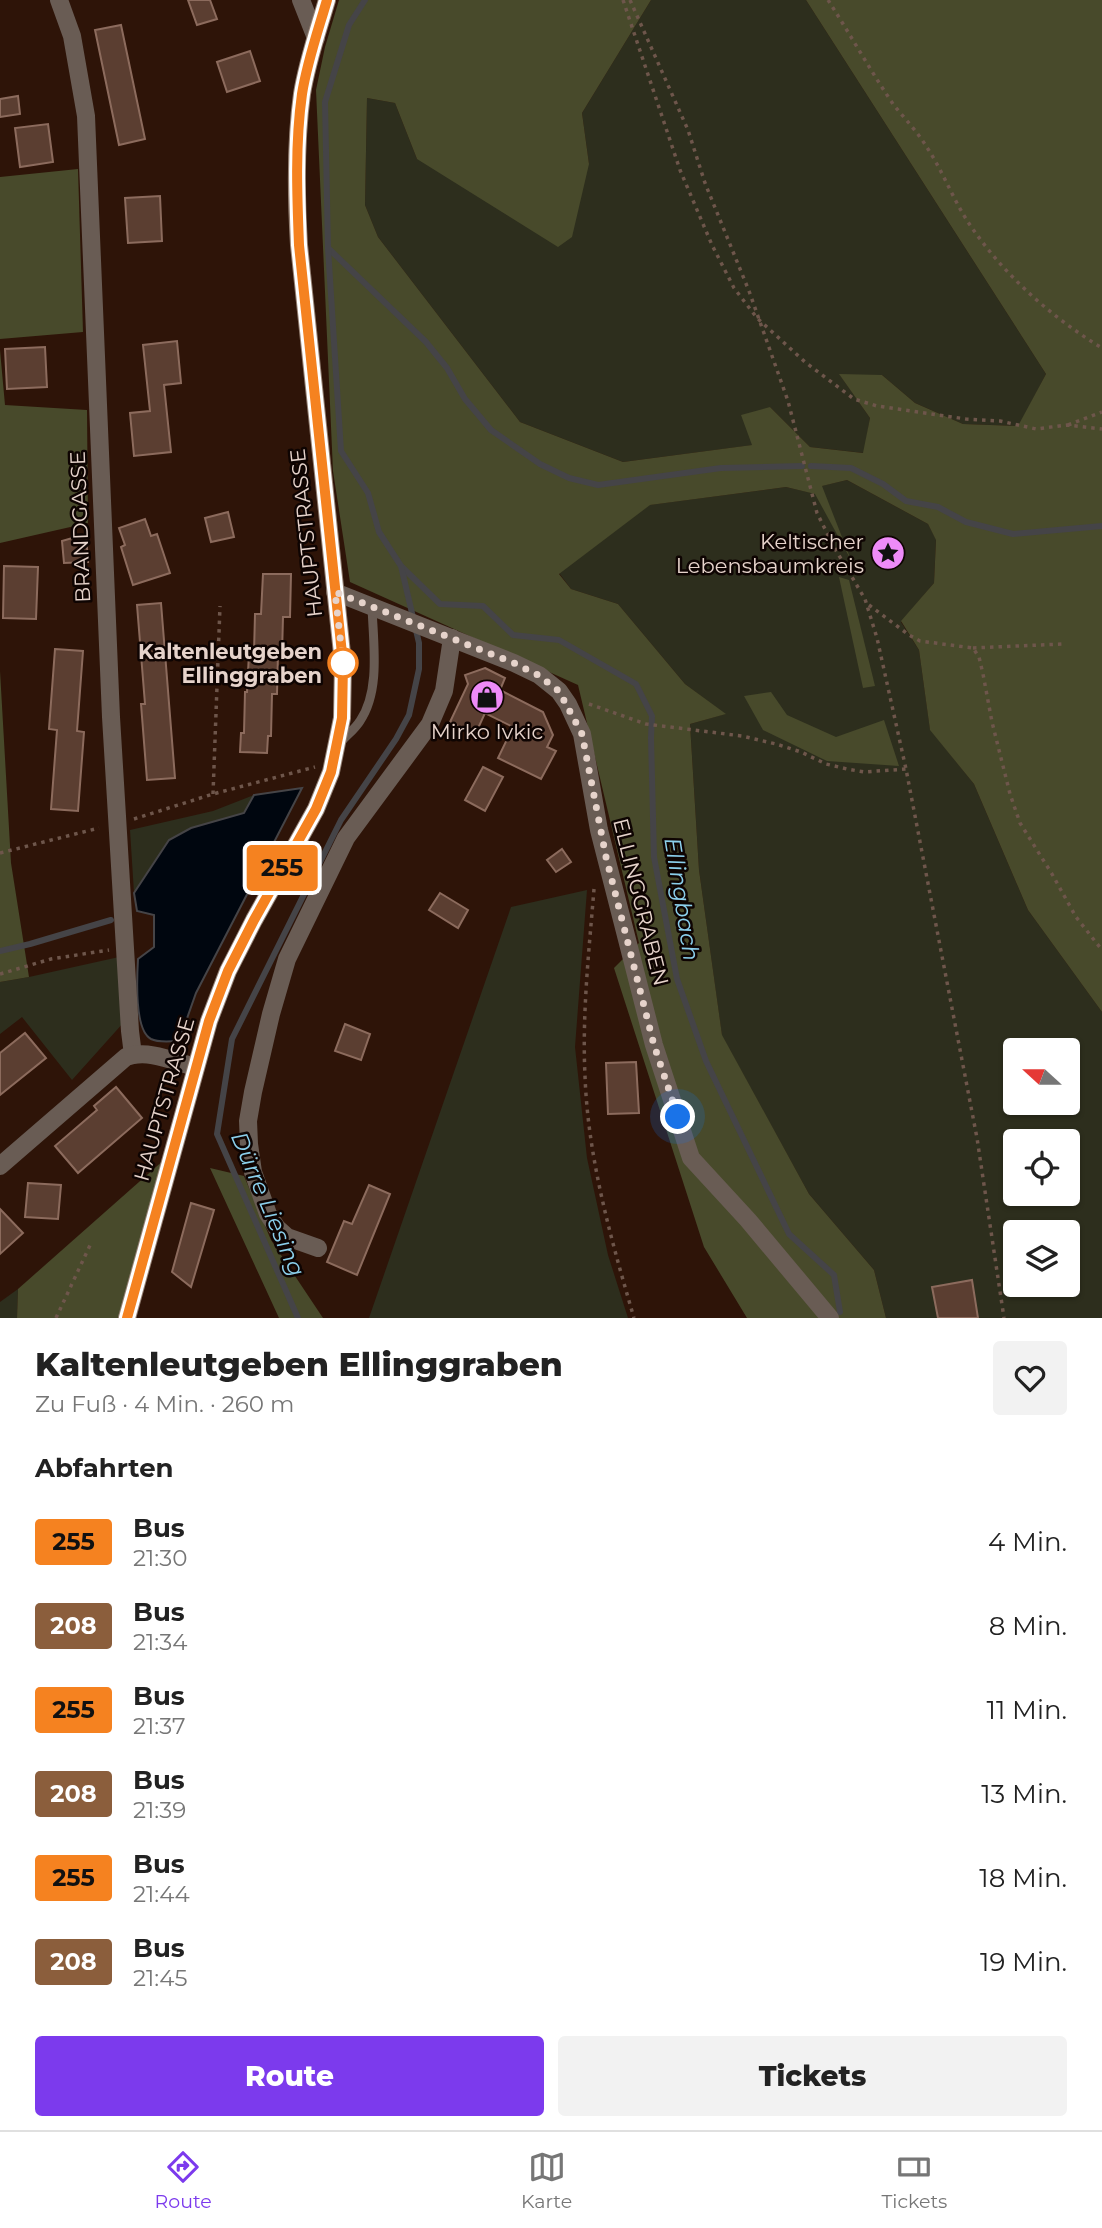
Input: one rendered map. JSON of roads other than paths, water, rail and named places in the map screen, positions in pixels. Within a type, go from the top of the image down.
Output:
[{"type":"main road","name":"HAUPTSTRASSE","points":[[127,1318],[209,1021],[228,971],[316,809],[336,754],[342,718],[343,663],[299,245],[296,189],[302,91],[327,0]]},
{"type":"street","name":"BRANDGASSE","points":[[59,0],[72,36],[86,116],[117,824],[133,1055]]},
{"type":"street","points":[[302,0],[316,38]]},
{"type":"street","name":"ELLINGGRABEN","points":[[335,592],[538,675],[559,691],[568,704],[582,734],[599,830],[654,1045],[691,1158],[748,1220],[830,1318]]},
{"type":"street","points":[[318,1248],[287,1237],[268,1214],[253,1172],[249,1144],[248,1121],[253,1092],[287,959],[346,838],[430,724],[444,691],[452,638]]},
{"type":"street","points":[[0,1166],[120,1063],[133,1055],[150,1055],[195,1067]]},
{"type":"lane","points":[[336,754],[360,721],[370,699],[373,659],[372,606]]},
{"type":"waterway","name":"Dürre Liesing","points":[[298,1318],[217,1134],[232,1039],[341,820],[396,739],[409,715],[419,669],[419,643],[401,566],[379,532],[368,493],[341,451],[328,248],[325,102],[349,25],[365,0]]},
{"type":"waterway","points":[[328,248],[426,342],[447,368],[465,399],[491,430],[540,464],[569,478],[598,485],[721,468],[802,466]]},
{"type":"waterway","points":[[811,466],[851,468],[883,484],[906,501],[938,507],[966,522],[1013,534],[1102,526]]},
{"type":"waterway","name":"Ellingbach","points":[[402,567],[440,604],[483,606],[513,635],[559,640],[636,684],[652,716],[654,857],[677,979],[706,1061],[789,1234],[834,1275],[840,1312]]},
{"type":"waterway","points":[[0,951],[111,920]]},
{"type":"place","name":"Keltischer Lebensbaumkreis","points":[[888,553]]},
{"type":"place","name":"Kaltenleutgeben Ellinggraben","points":[[343,663]]},
{"type":"place","name":"Mirko Ivkic","points":[[487,697]]}]
